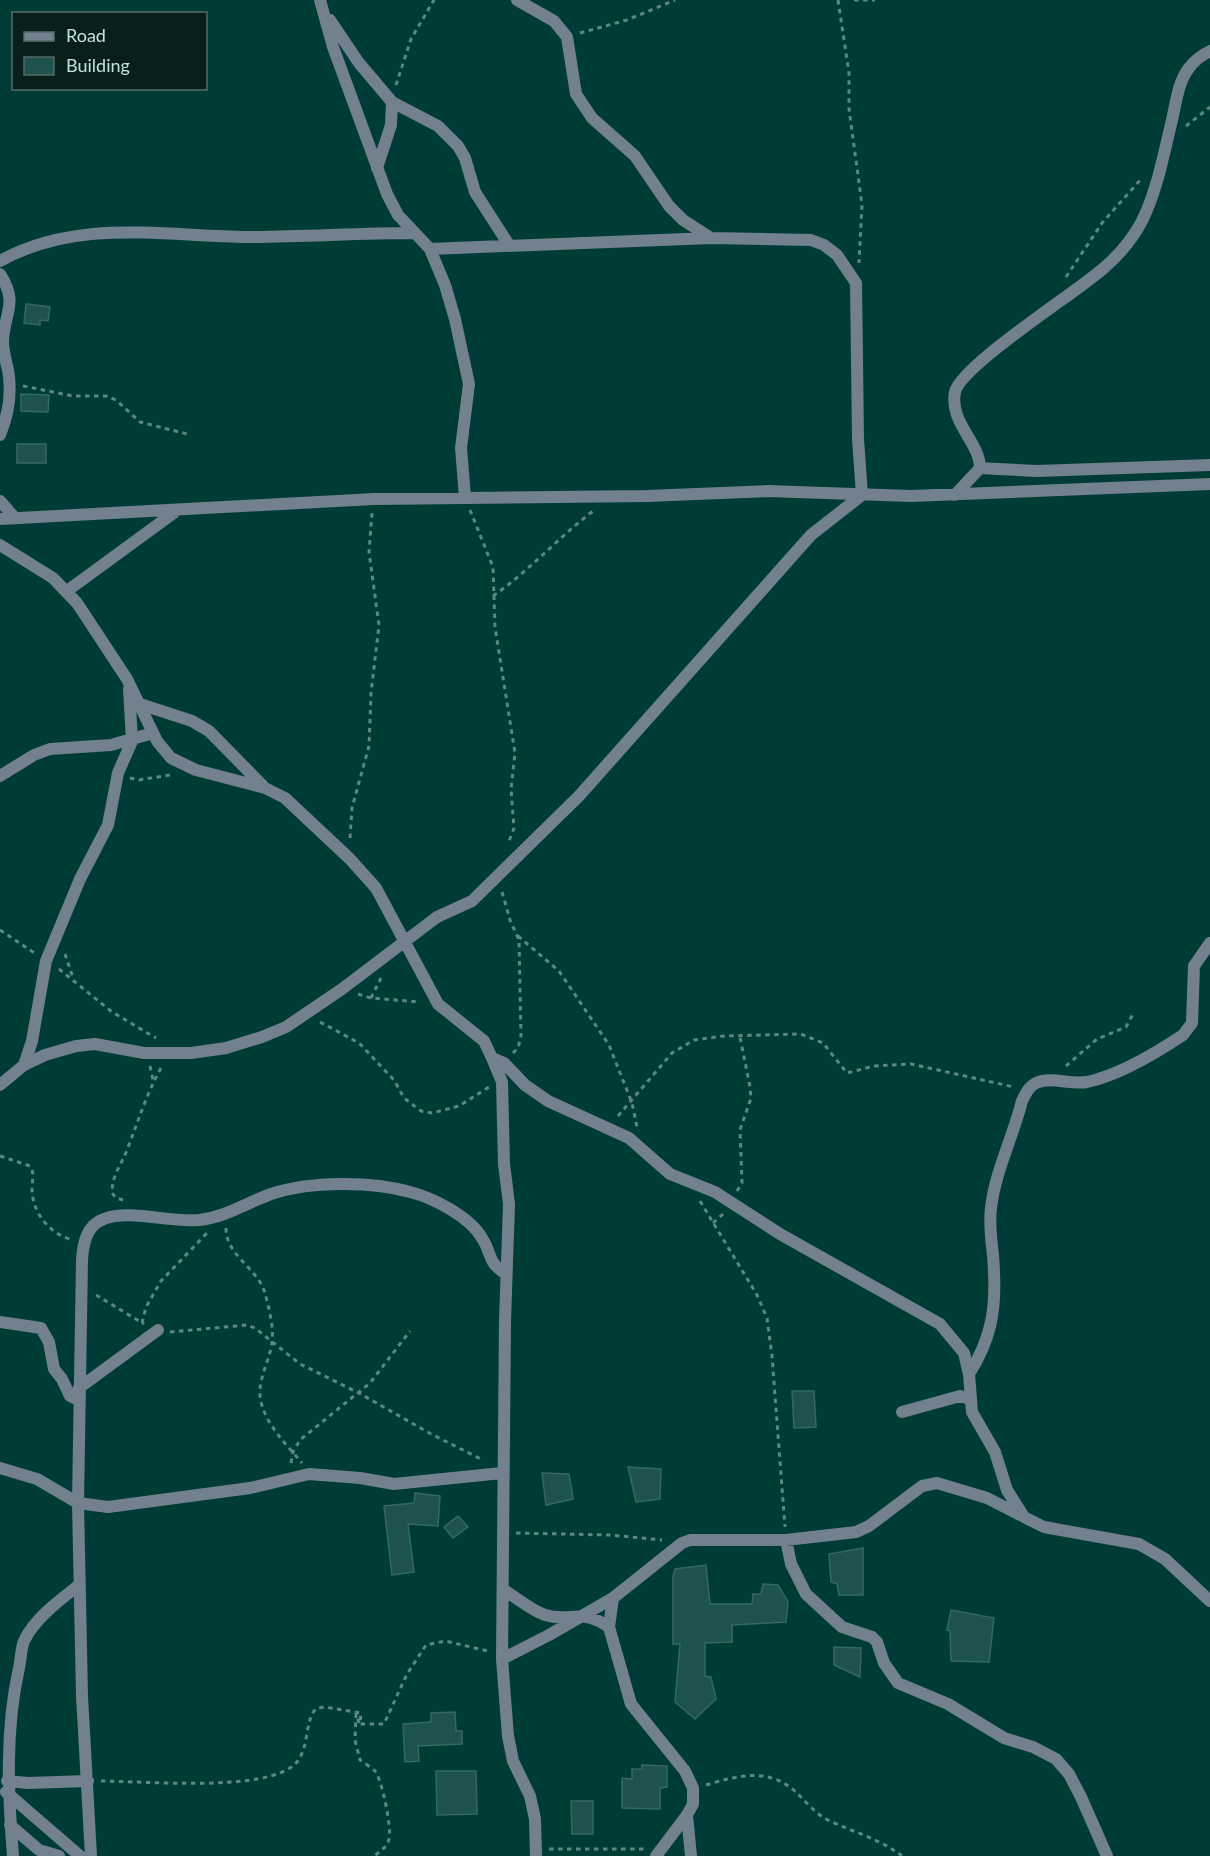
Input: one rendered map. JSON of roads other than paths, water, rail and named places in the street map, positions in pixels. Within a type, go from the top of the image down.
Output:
[{"type":"street","points":[[517,0],[554,21],[567,37],[572,79],[582,106],[592,118],[635,156],[669,206],[683,220],[711,238]]},
{"type":"street","points":[[319,2],[359,63],[392,102],[438,126],[458,146],[465,158],[475,192],[509,245]]},
{"type":"street","points":[[319,2],[377,168],[398,215],[430,249],[446,285],[469,384],[461,448],[465,497]]},
{"type":"street","points":[[980,468],[977,453],[957,416],[955,393],[960,381],[1006,341],[1121,252],[1143,219],[1168,138],[1178,92],[1187,70],[1210,51]]},
{"type":"street","points":[[377,168],[391,124],[392,102]]},
{"type":"street","points":[[0,261],[19,250],[45,241],[94,233],[162,232],[248,237],[413,233]]},
{"type":"street","points":[[430,249],[711,238],[811,240],[824,245],[837,255],[856,283],[858,439],[862,495]]},
{"type":"street","points":[[0,274],[11,296],[11,311],[3,341],[9,383],[9,406],[0,435]]},
{"type":"street","points":[[980,468],[1037,471],[1210,465]]},
{"type":"street","points":[[955,495],[980,468]]},
{"type":"street","points":[[0,519],[175,512],[374,499],[768,491],[862,495],[955,495],[1210,484]]},
{"type":"street","points":[[0,488],[1,501],[15,518]]},
{"type":"street","points":[[0,1085],[24,1065],[45,1055],[95,1044],[144,1053],[210,1051],[242,1044],[286,1027],[342,989],[437,917],[472,901],[579,796],[811,535],[862,495]]},
{"type":"street","points":[[67,591],[175,512]]},
{"type":"street","points":[[0,545],[53,578],[67,591],[127,679],[163,750],[180,763],[265,788],[293,804],[350,859],[376,888],[432,994],[445,1011],[484,1041],[502,1082],[504,1164],[509,1204],[502,1472],[504,1590],[502,1659],[508,1736],[513,1761],[530,1796],[535,1819],[536,1853]]},
{"type":"street","points":[[24,1065],[32,1041],[46,961],[80,879],[108,825],[118,772],[132,741],[127,679]]},
{"type":"street","points":[[140,704],[192,721],[209,731],[265,788]]},
{"type":"street","points":[[0,776],[26,759],[50,749],[111,745],[132,741],[153,733]]},
{"type":"street","points":[[969,1374],[986,1348],[994,1304],[990,1221],[994,1193],[1022,1101],[1029,1089],[1036,1083],[1052,1080],[1086,1082],[1101,1077],[1184,1035],[1192,1023],[1194,966],[1210,943]]},
{"type":"street","points":[[492,1058],[504,1063],[525,1085],[548,1101],[641,1146],[670,1174],[702,1186],[731,1202],[780,1234],[940,1324],[963,1353],[969,1374],[970,1399],[976,1420],[1001,1465],[1007,1490],[1024,1517]]},
{"type":"street","points":[[91,1856],[82,1696],[78,1503],[81,1286],[84,1242],[91,1229],[103,1219],[130,1216],[178,1221],[213,1217],[228,1214],[268,1195],[314,1185],[383,1187],[411,1192],[443,1207],[478,1231],[491,1263],[506,1274]]},
{"type":"street","points":[[0,1322],[41,1328],[49,1342],[54,1369],[70,1396],[79,1394],[158,1330]]},
{"type":"street","points":[[902,1412],[960,1396],[970,1399]]},
{"type":"street","points":[[0,1468],[37,1479],[78,1503],[108,1507],[250,1488],[309,1474],[360,1478],[394,1484],[502,1472]]},
{"type":"street","points":[[502,1659],[613,1598],[682,1543],[690,1540],[786,1539],[855,1532],[868,1526],[922,1486],[937,1483],[987,1498],[1044,1527],[1139,1544],[1152,1550],[1210,1600]]},
{"type":"street","points":[[786,1539],[791,1564],[806,1594],[842,1627],[872,1637],[877,1642],[884,1664],[898,1683],[948,1704],[1004,1738],[1033,1747],[1056,1760],[1073,1782],[1107,1856]]},
{"type":"street","points":[[13,1856],[5,1787],[15,1684],[23,1642],[38,1622],[79,1585]]},
{"type":"street","points":[[504,1590],[543,1614],[554,1617],[582,1615],[595,1618],[609,1627]]},
{"type":"street","points":[[613,1598],[609,1627],[631,1704],[685,1771],[693,1788],[693,1804],[658,1853]]},
{"type":"street","points":[[5,1787],[28,1783],[88,1781]]},
{"type":"street","points":[[5,1787],[80,1856]]},
{"type":"street","points":[[687,1815],[691,1856]]},
{"type":"street","points":[[10,1825],[39,1850],[59,1856]]}]
